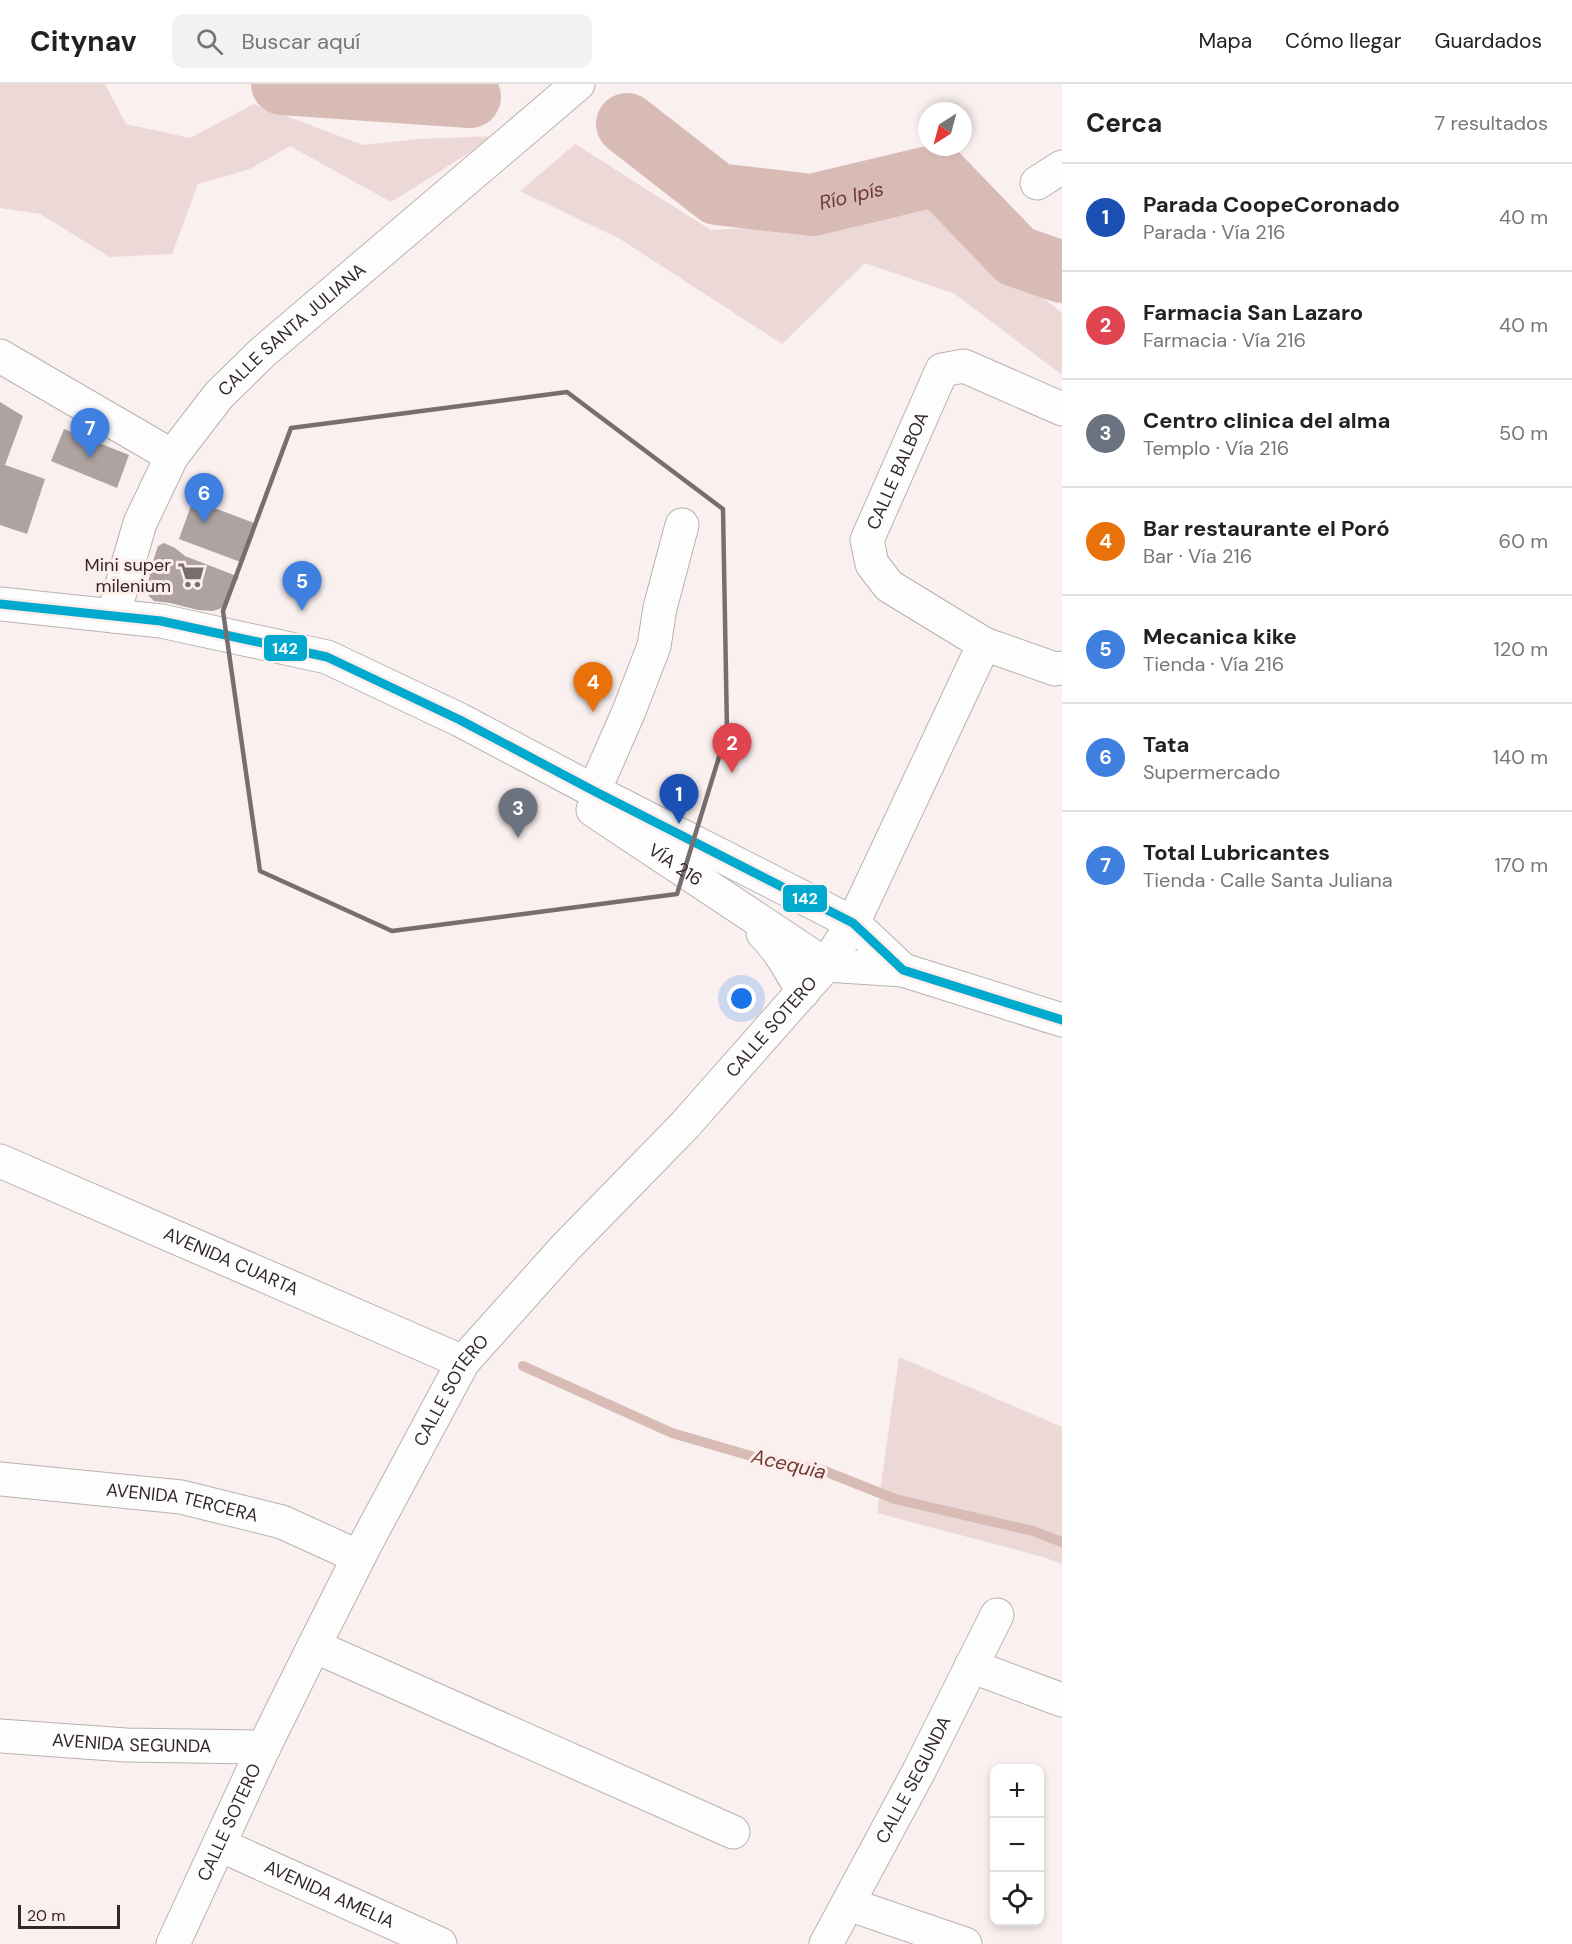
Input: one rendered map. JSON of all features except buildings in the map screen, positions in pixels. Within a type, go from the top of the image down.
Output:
[{"type":"street","name":"CALLE SANTA JULIANA","points":[[113,616],[140,523],[171,456],[219,395],[263,352],[566,94]]},
{"type":"street","points":[[0,356],[171,456]]},
{"type":"street","name":"CALLE BALBOA","points":[[1062,409],[964,366],[942,370],[867,540],[872,564],[889,586],[984,644],[1055,669],[1062,668]]},
{"type":"street","points":[[594,791],[654,646],[660,608],[682,525]]},
{"type":"street","name":"VÍA 216","points":[[0,604],[161,621],[327,657],[460,720],[853,923],[903,970]]},
{"type":"street","points":[[853,923],[984,644]]},
{"type":"street","name":"VÍA 216","points":[[460,720],[826,965],[903,970],[1062,1020]]},
{"type":"street","points":[[739,908],[773,943],[790,968],[802,992]]},
{"type":"street","name":"CALLE SOTERO","points":[[173,1944],[264,1747],[314,1646],[463,1362],[565,1248],[685,1125],[826,965],[853,923]]},
{"type":"street","name":"AVENIDA CUARTA","points":[[0,1161],[463,1362]]},
{"type":"street","name":"AVENIDA TERCERA","points":[[0,1479],[180,1497],[282,1522],[359,1557]]},
{"type":"street","name":"CALLE SEGUNDA","points":[[826,1944],[919,1771],[997,1615]]},
{"type":"street","points":[[314,1646],[733,1832]]},
{"type":"street","points":[[971,1666],[1062,1700]]},
{"type":"street","name":"AVENIDA SEGUNDA","points":[[0,1736],[126,1745],[264,1747]]},
{"type":"street","name":"AVENIDA AMELIA","points":[[220,1845],[440,1944]]},
{"type":"street","points":[[848,1904],[965,1944]]},
{"type":"highlighted area","points":[[567,392],[723,509],[727,731],[677,894],[392,931],[260,871],[223,611],[291,428]]},
{"type":"shaded area","points":[[0,84],[105,84],[126,124],[190,138],[254,104],[363,145],[418,139],[496,136],[391,202],[290,146],[250,169],[198,184],[172,254],[110,257],[40,214],[0,208]]},
{"type":"shaded area","points":[[575,144],[711,230],[810,224],[861,164],[925,205],[1062,313],[1062,375],[955,294],[865,263],[782,344],[620,239],[520,191]]},
{"type":"shaded area","points":[[899,1357],[1062,1427],[1062,1564],[877,1513]]},
{"type":"waterway","name":"Río Ipís","points":[[282,84],[470,97]]},
{"type":"waterway","name":"Río Ipís","points":[[627,124],[717,194],[812,205],[938,175],[1016,256],[1062,272]]},
{"type":"waterway","name":"Acequia","points":[[523,1366],[672,1433],[758,1458],[822,1470],[895,1499],[1033,1531],[1062,1542]]},
{"type":"transit line","name":"142","points":[[0,604],[161,621],[327,657],[460,720],[853,923],[903,970],[1062,1020]]},
{"type":"place","name":"Total Lubricantes","points":[[90,458]]},
{"type":"place","name":"Tata","points":[[204,523]]},
{"type":"place","name":"Mini super milenium","points":[[191,575]]},
{"type":"place","name":"Mecanica kike","points":[[302,611]]},
{"type":"place","name":"Bar restaurante el Poró","points":[[593,712]]},
{"type":"place","name":"Farmacia San Lazaro","points":[[732,773]]},
{"type":"place","name":"Parada CoopeCoronado","points":[[679,824]]},
{"type":"place","name":"Centro clinica del alma","points":[[518,838]]}]
